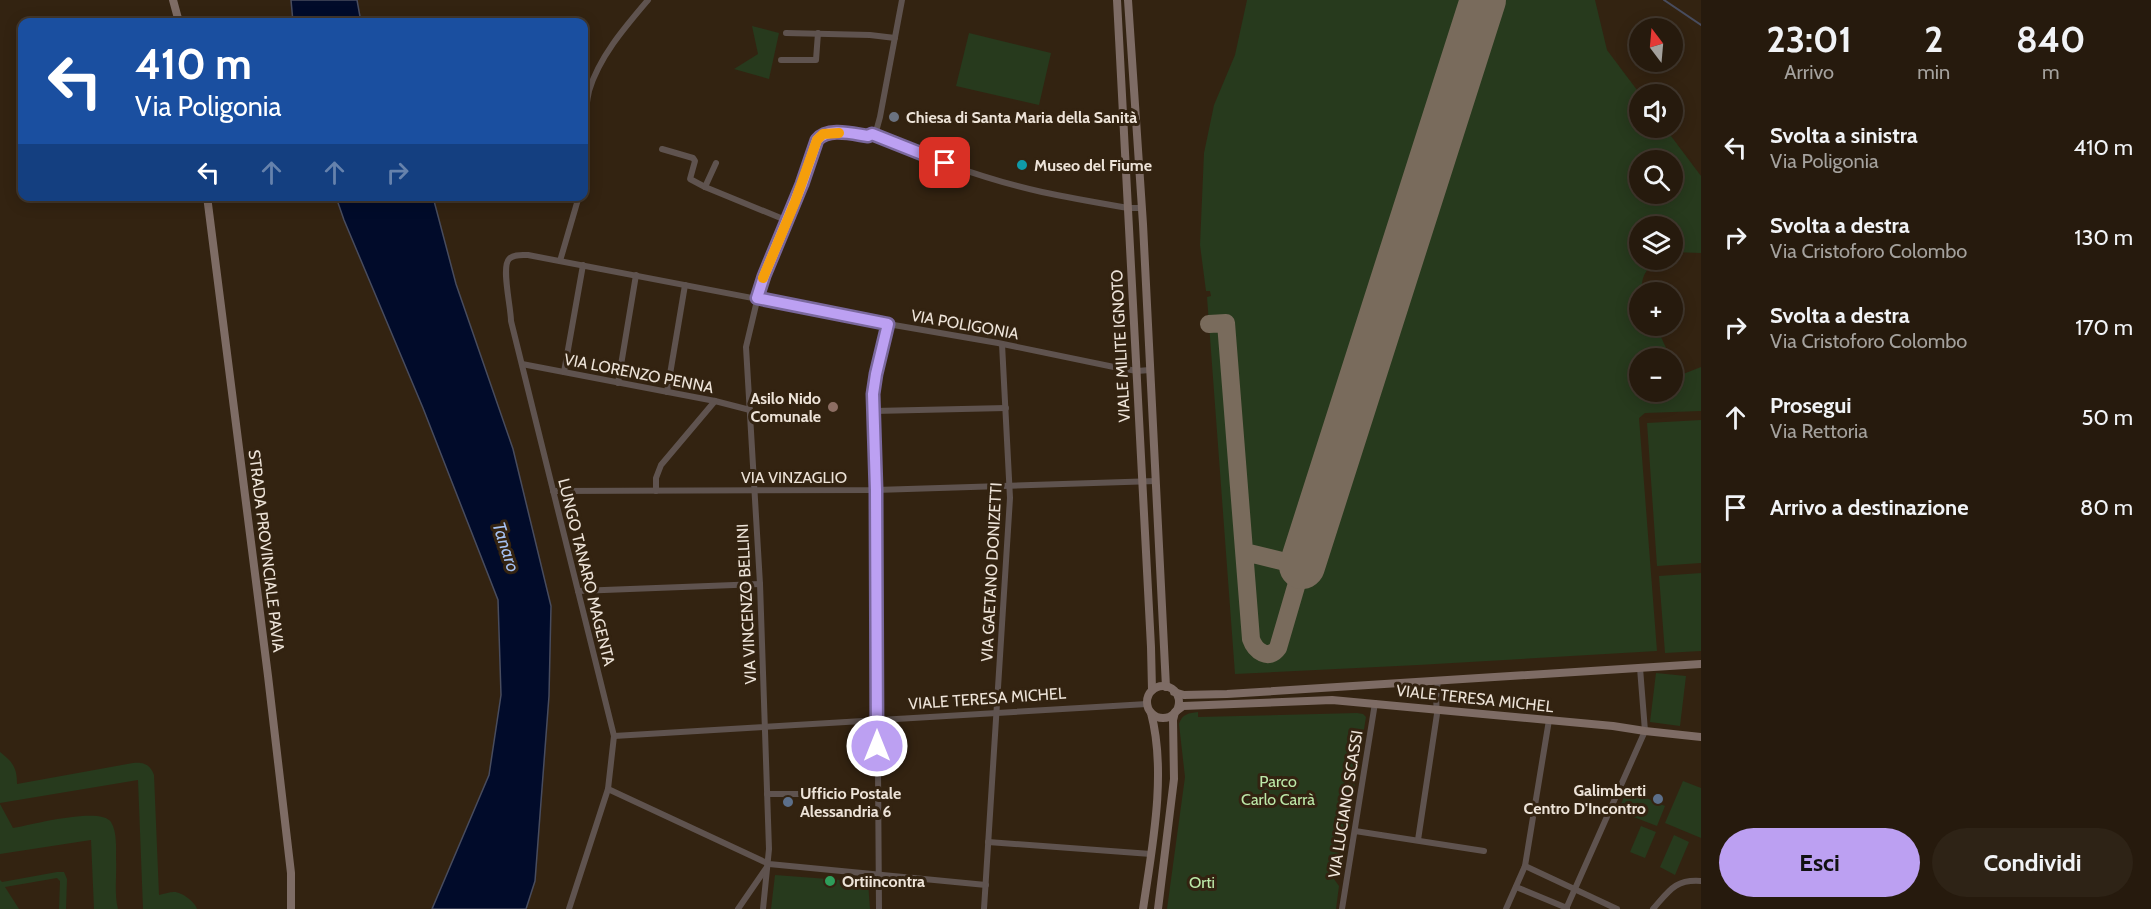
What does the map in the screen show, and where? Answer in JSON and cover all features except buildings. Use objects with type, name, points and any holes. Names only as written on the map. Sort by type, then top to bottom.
[{"type":"main road","points":[[173,0],[178,18]]},
{"type":"main road","name":"VIALE MILITE IGNOTO","points":[[1117,0],[1152,690]]},
{"type":"main road","name":"VIALE MILITE IGNOTO","points":[[1128,0],[1142,208],[1166,687]]},
{"type":"main road","name":"STRADA PROVINCIALE PAVIA","points":[[208,201],[268,676],[291,873],[291,909]]},
{"type":"main road","name":"VIALE TERESA MICHEL","points":[[1174,692],[1184,695],[1227,694],[1701,664]]},
{"type":"main road","points":[[1143,909],[1156,820],[1157,779],[1155,731],[1147,704],[1152,690],[1166,687],[1174,692],[1179,702],[1172,725],[1174,779],[1158,909]]},
{"type":"main road","name":"VIALE TERESA MICHEL","points":[[1175,712],[1188,706],[1332,700],[1613,726],[1701,737]]},
{"type":"main road","points":[[1151,713],[1162,718],[1169,717],[1175,712]]},
{"type":"street","points":[[588,102],[589,92],[601,63],[632,18],[648,0]]},
{"type":"street","points":[[902,0],[880,117],[877,128],[872,134],[924,156],[1006,183],[1128,208],[1142,208]]},
{"type":"street","points":[[786,33],[870,35],[895,38]]},
{"type":"street","points":[[781,60],[816,60],[818,33]]},
{"type":"street","name":"VIA VINCENZO BELLINI","points":[[763,909],[769,864],[760,584],[747,343],[764,276],[788,220],[817,140],[821,135],[828,133],[868,136],[872,134]]},
{"type":"street","points":[[662,149],[693,158],[695,161],[690,179],[788,220]]},
{"type":"street","points":[[705,187],[716,163]]},
{"type":"street","points":[[560,261],[578,201]]},
{"type":"street","name":"LUNGO TANARO MAGENTA","points":[[528,255],[517,255],[510,258],[506,264],[505,275],[511,304],[511,321],[614,736],[608,789],[570,909]]},
{"type":"street","name":"VIA POLIGONIA","points":[[528,255],[1137,371],[1150,370]]},
{"type":"street","points":[[564,372],[583,265]]},
{"type":"street","points":[[618,383],[636,276]]},
{"type":"street","points":[[667,392],[685,285]]},
{"type":"street","points":[[879,909],[874,411],[876,374],[888,324]]},
{"type":"street","name":"VIA GAETANO DONIZETTI","points":[[984,909],[1010,486],[1002,344]]},
{"type":"street","name":"VIA LORENZO PENNA","points":[[522,364],[715,401],[750,410]]},
{"type":"street","points":[[656,491],[656,478],[662,465],[715,401]]},
{"type":"street","points":[[874,411],[1006,408]]},
{"type":"street","name":"VIA VINZAGLIO","points":[[553,491],[876,490],[1156,481]]},
{"type":"street","points":[[578,591],[760,584]]},
{"type":"street","points":[[1516,887],[1566,909],[1645,731],[1640,668]]},
{"type":"street","points":[[1418,840],[1437,709],[1438,680]]},
{"type":"street","name":"VIA LUCIANO SCASSI","points":[[1342,909],[1376,703]]},
{"type":"street","name":"VIALE TERESA MICHEL","points":[[614,736],[1147,704]]},
{"type":"street","points":[[1506,909],[1525,866],[1549,720]]},
{"type":"street","points":[[608,789],[769,864],[986,885]]},
{"type":"street","points":[[767,794],[878,794]]},
{"type":"street","points":[[1354,831],[1484,851]]},
{"type":"street","points":[[988,842],[1151,854]]},
{"type":"street","points":[[738,909],[769,864]]},
{"type":"street","points":[[1525,866],[1617,909]]},
{"type":"street","points":[[1653,909],[1674,886],[1687,880],[1701,881]]},
{"type":"green space","points":[[1247,0],[1595,0],[1607,50],[1632,84],[1629,84],[1629,138],[1672,138],[1682,150],[1629,150],[1629,204],[1683,204],[1683,152],[1701,176],[1701,253],[1683,252],[1683,216],[1629,216],[1629,270],[1647,270],[1642,282],[1629,282],[1629,336],[1661,336],[1666,348],[1629,348],[1629,402],[1683,402],[1683,374],[1701,367],[1701,411],[1645,413],[1639,418],[1657,651],[1235,674],[1207,297],[1211,296],[1210,291],[1206,291],[1200,245],[1204,153],[1214,105],[1235,55]]},
{"type":"green space","points":[[752,26],[779,33],[769,79],[734,69],[758,54]]},
{"type":"green space","points":[[969,33],[1051,53],[1039,105],[956,86]]},
{"type":"green space","points":[[1701,420],[1701,563],[1657,566],[1647,423]]},
{"type":"green space","points":[[1701,573],[1701,651],[1665,653],[1659,576]]},
{"type":"green space","points":[[1656,673],[1686,676],[1680,726],[1650,722]]},
{"type":"green space","name":"Parco Carlo Carrà","points":[[1198,712],[1198,717],[1357,713],[1366,717],[1340,876],[1331,875],[1339,886],[1336,909],[1167,909],[1185,777],[1179,724],[1184,716]]},
{"type":"green space","points":[[0,752],[13,766],[17,784],[133,763],[143,763],[148,766],[154,775],[159,895],[177,892],[191,901],[197,909],[143,909],[138,780],[0,803]]},
{"type":"green space","points":[[1683,781],[1701,788],[1701,838],[1665,823]]},
{"type":"green space","points":[[1627,790],[1665,806],[1657,826],[1618,811]]},
{"type":"green space","points":[[0,804],[13,828],[80,816],[105,818],[111,822],[116,840],[118,909],[94,909],[91,840],[0,854]]},
{"type":"green space","points":[[1641,826],[1656,832],[1645,858],[1630,852]]},
{"type":"green space","points":[[1674,835],[1689,842],[1675,875],[1660,867]]},
{"type":"green space","points":[[64,872],[67,879],[66,909],[59,909],[60,881],[57,878],[5,887],[19,909],[0,909],[0,880],[2,882]]},
{"type":"green space","points":[[775,875],[868,882],[870,909],[771,909]]},
{"type":"water","points":[[291,0],[357,0],[360,18],[293,18]]},
{"type":"water","name":"Tanaro","points":[[337,201],[434,201],[456,284],[513,449],[551,606],[549,696],[535,881],[526,909],[432,909],[489,775],[501,695],[498,600],[423,408]]},
{"type":"waterway","points":[[1664,0],[1701,25]]},
{"type":"taxiway","points":[[1209,324],[1226,323],[1251,639],[1259,651],[1271,654],[1278,648],[1302,566],[1245,552]]},
{"type":"runway","points":[[1302,566],[1483,0]]},
{"type":"slow traffic","points":[[763,278],[795,202],[817,140],[823,134],[839,133]]},
{"type":"place","name":"Chiesa di Santa Maria della Sanità","points":[[894,117]]},
{"type":"place","name":"Museo del Fiume","points":[[1022,165]]},
{"type":"place","name":"Asilo Nido Comunale","points":[[833,407]]},
{"type":"place","name":"Galimberti Centro D'Incontro","points":[[1658,799]]},
{"type":"place","name":"Ufficio Postale Alessandria 6","points":[[788,802]]},
{"type":"place","name":"Ortiincontra","points":[[830,881]]},
{"type":"route","points":[[877,746],[876,490],[873,394],[888,324],[757,298],[817,140],[821,135],[837,133],[868,136],[872,134],[945,163]]},
{"type":"park label","name":"Orti","points":[[1202,882]]}]
